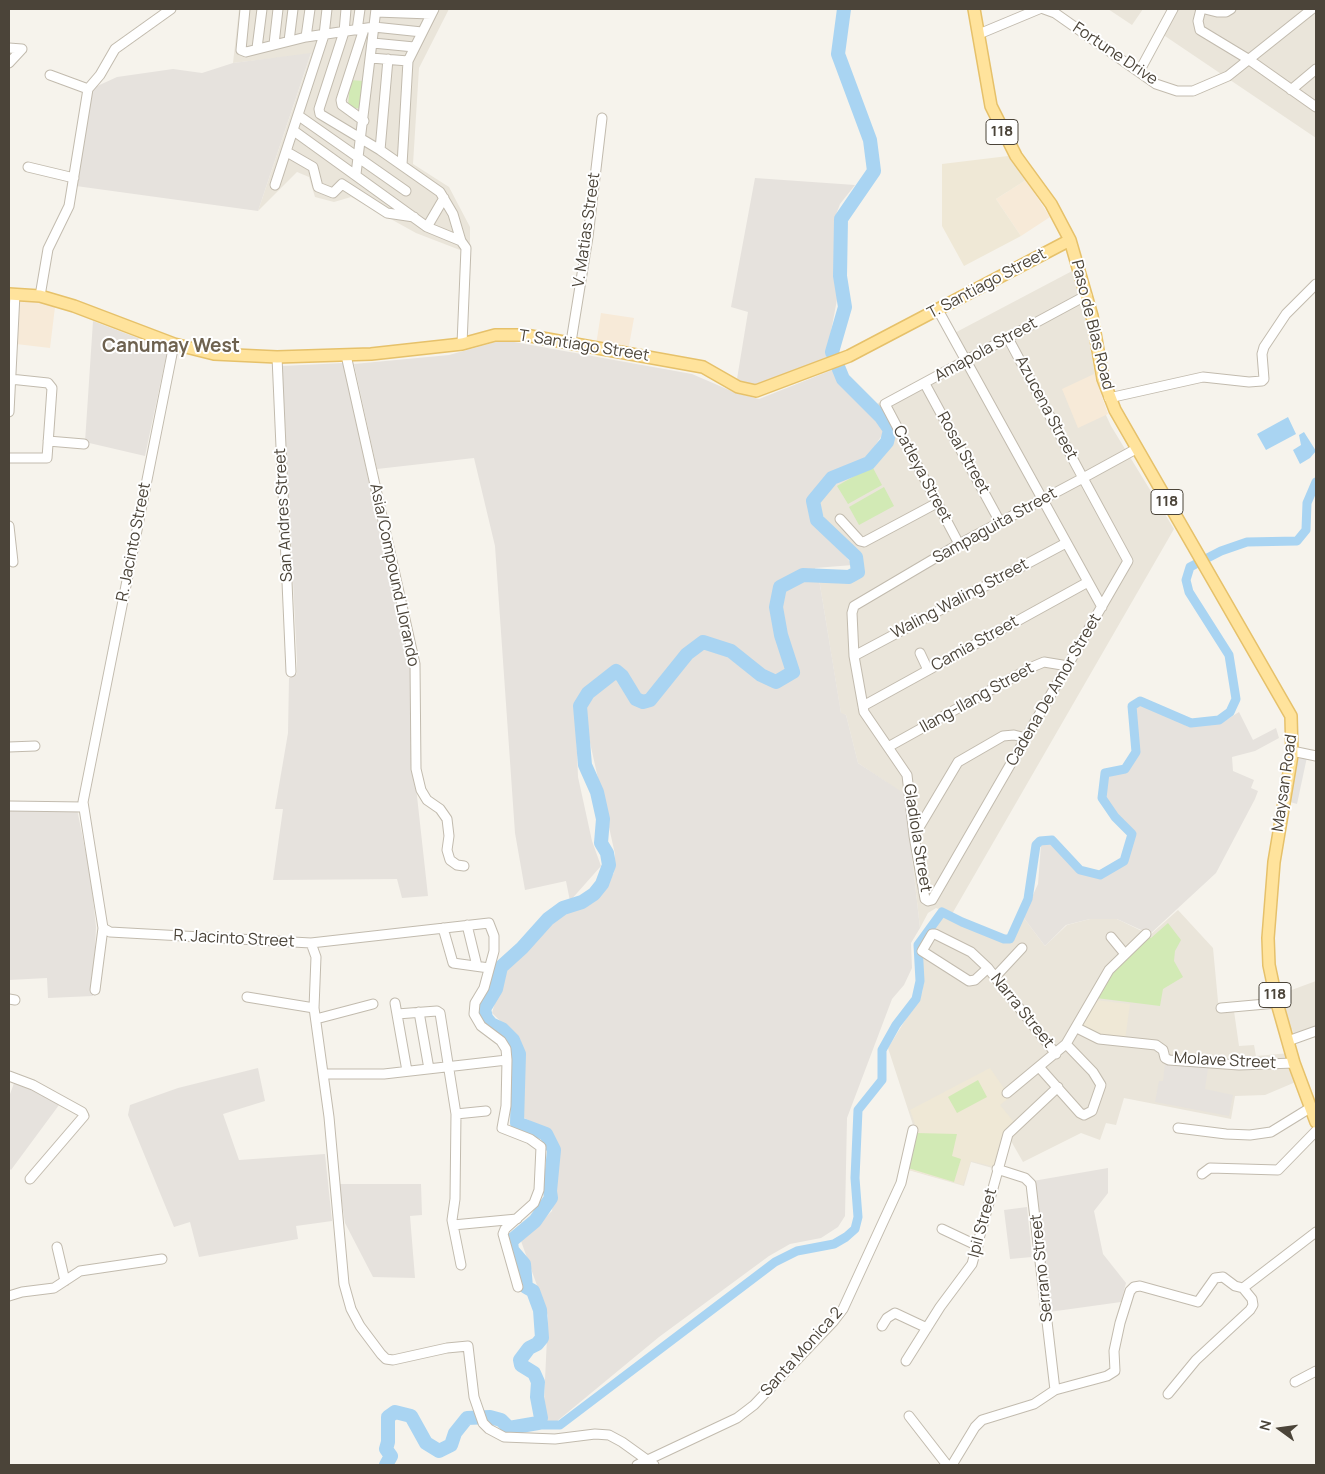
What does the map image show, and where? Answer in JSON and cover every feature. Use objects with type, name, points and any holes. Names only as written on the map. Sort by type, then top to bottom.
[{"type":"main road","name":"Paso de Blas Road","points":[[974,9],[990,106],[1016,156],[1051,204],[1070,240],[1087,295],[1103,379],[1109,398],[1136,449]]},
{"type":"main road","name":"T. Santiago Street","points":[[12,294],[40,296],[100,315],[174,344],[214,354],[277,358],[346,355],[462,344],[494,335],[514,335],[571,342],[704,366],[748,390],[764,389],[849,356],[1070,240]]},
{"type":"main road","name":"Maysan Road","points":[[1136,449],[1199,554],[1291,716],[1294,751],[1274,862],[1268,938],[1269,965],[1276,1003],[1294,1063],[1316,1122]]},
{"type":"street","points":[[40,296],[48,249],[69,206],[88,89],[100,75],[115,49],[171,9]]},
{"type":"street","points":[[246,9],[241,50],[246,52],[306,37],[374,28],[422,32]]},
{"type":"street","points":[[258,48],[262,9]]},
{"type":"street","points":[[274,44],[278,9]]},
{"type":"street","points":[[289,41],[293,9]]},
{"type":"street","points":[[306,37],[310,9]]},
{"type":"street","points":[[275,186],[324,35],[327,9]]},
{"type":"street","points":[[346,9],[344,32],[319,108],[320,114],[380,150],[440,192],[444,198],[453,214],[461,242],[466,248],[462,344]]},
{"type":"street","points":[[360,9],[360,30],[341,100],[342,105],[364,120]]},
{"type":"street","points":[[979,34],[1039,9]]},
{"type":"street","name":"Fortune Drive","points":[[1044,9],[1055,13],[1156,84],[1177,91],[1193,91],[1228,76],[1312,9]]},
{"type":"street","points":[[1140,72],[1173,9]]},
{"type":"street","points":[[1200,9],[1198,21],[1200,30],[1248,60],[1316,107]]},
{"type":"street","points":[[1205,9],[1226,12],[1231,9]]},
{"type":"street","points":[[356,174],[362,140],[376,10],[433,11],[408,61],[402,165]]},
{"type":"street","points":[[373,43],[414,47]]},
{"type":"street","points":[[9,48],[22,49],[9,63]]},
{"type":"street","points":[[371,58],[408,61]]},
{"type":"street","points":[[380,150],[388,59]]},
{"type":"street","points":[[1291,90],[1316,69]]},
{"type":"street","points":[[50,75],[88,89]]},
{"type":"street","points":[[299,116],[406,190]]},
{"type":"street","name":"V. Matias Street","points":[[571,342],[588,237],[602,118]]},
{"type":"street","points":[[294,132],[356,174],[427,227],[461,242]]},
{"type":"street","points":[[286,152],[313,167],[318,188],[333,193],[342,184],[387,212],[414,217]]},
{"type":"street","points":[[28,167],[74,178]]},
{"type":"street","points":[[427,227],[444,198]]},
{"type":"street","points":[[1109,398],[1203,376],[1249,382],[1262,381],[1264,379],[1262,361],[1264,346],[1286,314],[1316,284]]},
{"type":"street","points":[[9,412],[12,294]]},
{"type":"street","name":"Amapola Street","points":[[885,404],[1087,295]]},
{"type":"street","points":[[938,310],[1102,607]]},
{"type":"street","name":"Azucena Street","points":[[1008,338],[1083,478]]},
{"type":"street","name":"R. Jacinto Street","points":[[174,344],[83,807],[103,928],[110,932],[311,943],[316,957],[314,1008],[323,1074],[344,1284],[351,1309],[360,1326],[386,1359],[393,1360],[447,1348],[468,1346],[474,1397],[483,1423],[488,1429],[504,1437],[555,1439],[595,1434],[609,1436],[622,1442],[651,1463]]},
{"type":"street","name":"Asia/Compound Llorando","points":[[346,355],[415,664],[416,769],[421,790],[427,800],[440,809],[448,819],[449,836],[447,850],[450,860],[457,865],[464,866]]},
{"type":"street","name":"San Andres Street","points":[[277,358],[291,672]]},
{"type":"street","points":[[9,458],[45,459],[47,457],[51,384],[10,379]]},
{"type":"street","name":"Rosal Street","points":[[925,384],[1000,522]]},
{"type":"street","name":"Catleya Street","points":[[885,404],[959,544]]},
{"type":"street","points":[[48,441],[84,444]]},
{"type":"street","name":"Sampaguita Street","points":[[854,606],[959,544],[1136,449]]},
{"type":"street","name":"Cadena De Amor Street","points":[[932,900],[1128,561],[1083,478]]},
{"type":"street","points":[[840,519],[860,542],[864,542],[937,503]]},
{"type":"street","points":[[9,526],[13,562]]},
{"type":"street","name":"Waling Waling Street","points":[[854,656],[1066,543]]},
{"type":"street","name":"Camia Street","points":[[863,706],[1088,582]]},
{"type":"street","name":"Gladiola Street","points":[[854,606],[852,613],[854,656],[863,706],[866,716],[907,774],[914,836],[925,899],[932,900]]},
{"type":"street","points":[[920,653],[928,670]]},
{"type":"street","name":"Ilang-Ilang Street","points":[[888,747],[1032,667],[1044,662],[1068,666]]},
{"type":"street","points":[[914,836],[958,762],[1003,736],[1014,735],[1026,738]]},
{"type":"street","points":[[9,748],[35,746]]},
{"type":"street","points":[[1294,751],[1316,756]]},
{"type":"street","points":[[9,806],[83,807]]},
{"type":"street","points":[[311,943],[489,923],[495,944],[493,958],[484,988],[475,1003],[474,1014],[481,1026],[501,1041],[506,1049],[507,1091],[502,1128],[530,1139],[542,1147],[537,1196],[534,1202],[518,1219],[505,1229],[503,1234],[518,1287]]},
{"type":"street","points":[[467,925],[477,966]]},
{"type":"street","points":[[95,990],[103,928]]},
{"type":"street","points":[[443,928],[453,963],[489,968]]},
{"type":"street","name":"Narra Street","points":[[988,968],[975,980],[969,982],[922,951],[932,934],[935,934],[971,952],[988,968],[1056,1054]]},
{"type":"street","points":[[1007,1093],[1066,1044],[1109,970],[1146,934]]},
{"type":"street","points":[[1111,937],[1125,954]]},
{"type":"street","points":[[995,977],[1022,948]]},
{"type":"street","points":[[247,997],[314,1008]]},
{"type":"street","points":[[394,1003],[407,1071]]},
{"type":"street","points":[[1221,1008],[1276,1003]]},
{"type":"street","points":[[316,1019],[373,1004]]},
{"type":"street","points":[[418,1012],[429,1068]]},
{"type":"street","points":[[396,1014],[440,1013],[456,1114],[453,1225],[461,1265]]},
{"type":"street","name":"Molave Street","points":[[1077,1028],[1099,1039],[1156,1045],[1163,1050],[1165,1058],[1169,1060],[1239,1065],[1294,1063]]},
{"type":"street","points":[[1288,1042],[1316,1030]]},
{"type":"street","points":[[1039,1067],[1080,1113],[1084,1115],[1092,1111],[1101,1085],[1092,1072],[1066,1044]]},
{"type":"street","points":[[323,1074],[407,1071],[506,1060]]},
{"type":"street","points":[[9,1076],[33,1085],[82,1112],[84,1116],[30,1179]]},
{"type":"street","name":"Ipil Street","points":[[906,1361],[940,1307],[968,1272],[978,1246],[997,1169],[1008,1134],[1058,1087]]},
{"type":"street","points":[[1178,1128],[1226,1134],[1250,1135],[1271,1132],[1310,1108]]},
{"type":"street","points":[[456,1114],[486,1111]]},
{"type":"street","name":"Santa Monica 2","points":[[637,1465],[651,1463],[675,1446],[737,1418],[761,1398],[833,1322],[843,1309],[901,1183],[913,1130]]},
{"type":"street","points":[[1202,1174],[1210,1168],[1278,1170],[1316,1131]]},
{"type":"street","name":"Serrano Street","points":[[997,1169],[1025,1178],[1031,1184],[1055,1390]]},
{"type":"street","points":[[453,1225],[518,1219]]},
{"type":"street","points":[[942,1228],[978,1246]]},
{"type":"street","points":[[1243,1288],[1316,1232]]},
{"type":"street","points":[[57,1247],[65,1281]]},
{"type":"street","points":[[9,1296],[22,1292],[54,1288],[80,1271],[162,1259]]},
{"type":"street","points":[[952,1465],[979,1422],[1034,1404],[1055,1390],[1107,1376],[1115,1371],[1114,1351],[1120,1323],[1130,1291],[1134,1287],[1140,1286],[1195,1302],[1200,1300],[1216,1278],[1223,1278],[1235,1286],[1243,1288],[1252,1299],[1253,1305],[1250,1310],[1196,1360],[1168,1394]]},
{"type":"street","points":[[882,1326],[887,1318],[895,1313],[926,1328]]},
{"type":"street","points":[[1295,1382],[1316,1371]]},
{"type":"street","points":[[909,1416],[947,1465]]},
{"type":"shaded area","points":[[239,9],[449,9],[419,68],[413,164],[449,187],[470,227],[470,245],[460,250],[416,233],[351,197],[334,202],[315,197],[309,177],[297,172],[258,211],[311,54],[233,63]]},
{"type":"shaded area","points":[[1108,9],[1143,9],[1132,25]]},
{"type":"shaded area","points":[[1176,9],[1316,9],[1316,138],[1162,34]]},
{"type":"shaded area","points":[[311,53],[258,211],[76,186],[93,88],[117,77],[173,69],[202,73],[233,63]]},
{"type":"shaded area","points":[[1008,156],[1026,180],[996,199],[1021,236],[964,266],[942,226],[942,164]]},
{"type":"shaded area","points":[[755,178],[855,185],[840,204],[834,220],[836,272],[839,289],[826,358],[757,386],[746,386],[737,379],[748,312],[731,307]]},
{"type":"shaded area","points":[[1026,180],[1050,217],[1021,236],[996,199]]},
{"type":"shaded area","points":[[1074,270],[1083,304],[1099,400],[1111,426],[1174,529],[952,914],[936,908],[928,913],[920,928],[905,795],[858,763],[846,715],[841,714],[819,579],[847,581],[860,578],[859,553],[826,524],[819,503],[832,484],[867,468],[883,453],[895,434],[883,410],[875,405],[959,358],[947,337]]},
{"type":"shaded area","points":[[19,301],[42,302],[55,307],[50,348],[16,344]]},
{"type":"shaded area","points":[[601,313],[634,318],[628,351],[596,345]]},
{"type":"shaded area","points":[[93,321],[164,348],[167,352],[145,456],[85,442]]},
{"type":"shaded area","points":[[503,340],[692,374],[736,393],[759,399],[832,370],[886,429],[865,461],[832,476],[810,499],[814,522],[853,565],[815,568],[819,579],[841,713],[846,715],[858,763],[905,794],[920,928],[911,943],[912,968],[904,985],[892,999],[847,1118],[845,1216],[838,1227],[821,1238],[790,1244],[769,1256],[659,1337],[556,1422],[543,1423],[548,1316],[521,1241],[552,1211],[557,1157],[554,1135],[523,1117],[521,1041],[492,1013],[505,968],[536,940],[548,921],[568,910],[592,901],[614,873],[615,854],[582,707],[575,704],[578,777],[592,841],[601,866],[570,901],[566,881],[525,890],[515,833],[495,546],[474,458],[377,469],[354,364],[449,355]]},
{"type":"shaded area","points":[[344,363],[385,559],[410,665],[415,778],[428,896],[402,898],[397,879],[273,880],[283,809],[275,809],[288,733],[289,678],[297,674],[282,366]]},
{"type":"shaded area","points":[[1094,374],[1108,414],[1078,428],[1062,389]]},
{"type":"shaded area","points":[[1140,703],[1189,727],[1223,722],[1239,712],[1253,740],[1276,728],[1279,738],[1255,751],[1232,757],[1233,771],[1254,780],[1251,788],[1258,791],[1255,799],[1216,873],[1150,934],[1117,919],[1090,919],[1066,925],[1045,946],[1023,917],[1038,884],[1041,845],[1051,842],[1079,872],[1100,877],[1126,861],[1134,834],[1117,816],[1104,797],[1107,775],[1127,770],[1137,752],[1133,707]]},
{"type":"shaded area","points":[[1298,755],[1307,757],[1297,804],[1290,802]]},
{"type":"shaded area","points":[[9,808],[77,809],[91,879],[96,927],[93,996],[48,998],[47,978],[9,980]]},
{"type":"shaded area","points":[[1178,910],[1213,948],[1219,1012],[1234,1011],[1239,1046],[1254,1045],[1256,1056],[1290,1053],[1298,1081],[1265,1095],[1235,1096],[1231,1119],[1124,1098],[1116,1125],[1106,1123],[1100,1140],[1081,1133],[1023,1162],[1011,1141],[1005,1140],[996,1169],[971,1162],[964,1186],[905,1169],[914,1128],[888,1048],[922,993],[924,980],[919,945],[942,913],[1007,942],[1017,932],[1023,917],[1045,946],[1067,925],[1090,919],[1117,919],[1150,935]]},
{"type":"shaded area","points":[[1316,981],[1316,1027],[1294,1036],[1292,1029],[1289,1030],[1278,995]]},
{"type":"shaded area","points":[[1095,1000],[1130,1004],[1125,1040],[1099,1037],[1079,1027]]},
{"type":"shaded area","points":[[1165,1063],[1208,1068],[1205,1089],[1233,1095],[1229,1116],[1155,1102],[1159,1081],[1163,1081]]},
{"type":"shaded area","points":[[258,1068],[265,1101],[223,1114],[239,1160],[325,1154],[332,1221],[296,1226],[298,1239],[199,1257],[190,1222],[174,1227],[128,1115],[130,1105],[178,1088]]},
{"type":"shaded area","points":[[990,1068],[1010,1097],[1000,1105],[1014,1122],[1005,1130],[995,1167],[971,1161],[963,1185],[906,1169],[916,1127],[910,1110]]},
{"type":"shaded area","points":[[14,1083],[29,1088],[59,1105],[11,1170],[9,1168],[9,1097]]},
{"type":"shaded area","points":[[1108,1168],[1108,1193],[1094,1211],[1103,1254],[1126,1283],[1121,1302],[1049,1312],[1033,1181]]},
{"type":"shaded area","points":[[339,1184],[421,1184],[422,1215],[410,1216],[415,1278],[373,1277],[345,1223]]},
{"type":"shaded area","points":[[1027,1207],[1032,1257],[1010,1259],[1004,1210]]},
{"type":"green space","points":[[350,80],[364,81],[362,109],[348,107]]},
{"type":"green space","points":[[872,466],[882,485],[848,504],[837,486]]},
{"type":"green space","points":[[884,487],[894,506],[859,525],[849,507]]},
{"type":"green space","points":[[1168,923],[1181,940],[1175,951],[1174,961],[1183,977],[1163,989],[1160,1006],[1096,998],[1110,971],[1146,936],[1151,938]]},
{"type":"green space","points":[[978,1080],[987,1097],[957,1113],[948,1097]]},
{"type":"green space","points":[[916,1133],[957,1134],[952,1156],[961,1159],[954,1182],[908,1168]]},
{"type":"water","points":[[1288,417],[1296,434],[1266,450],[1257,434]]},
{"type":"water","points":[[1304,432],[1316,451],[1310,458],[1300,464],[1293,450],[1301,445],[1299,435]]},
{"type":"waterway","points":[[386,1465],[391,1456],[386,1449],[388,1442],[388,1417],[395,1412],[411,1416],[426,1443],[439,1451],[451,1445],[455,1433],[467,1418],[490,1417],[501,1420],[509,1428],[538,1423],[541,1418],[537,1397],[538,1382],[534,1373],[521,1365],[520,1360],[529,1348],[537,1344],[542,1338],[540,1310],[533,1291],[526,1287],[524,1264],[512,1250],[511,1241],[535,1221],[551,1198],[554,1150],[546,1134],[517,1123],[519,1054],[513,1040],[502,1029],[491,1024],[486,1018],[484,1009],[496,989],[501,967],[522,948],[548,919],[563,908],[582,902],[594,894],[602,884],[609,865],[607,853],[601,843],[603,819],[597,792],[585,765],[580,706],[588,693],[616,671],[622,676],[636,699],[643,702],[650,700],[687,654],[703,642],[731,651],[761,675],[776,682],[793,672],[781,635],[776,607],[780,587],[803,575],[849,577],[858,572],[856,557],[817,520],[813,501],[832,478],[869,463],[887,442],[890,430],[881,417],[843,379],[832,352],[845,307],[840,276],[841,219],[874,171],[870,140],[838,54],[844,9]]},
{"type":"waterway","points":[[530,1425],[560,1425],[775,1262],[797,1251],[834,1244],[855,1229],[858,1217],[855,1178],[858,1110],[882,1080],[882,1050],[896,1025],[916,999],[920,981],[918,945],[942,912],[1004,939],[1010,939],[1028,899],[1036,845],[1040,841],[1052,840],[1080,870],[1100,875],[1124,861],[1132,834],[1115,817],[1102,798],[1105,773],[1125,769],[1136,752],[1132,706],[1140,701],[1191,723],[1219,720],[1230,712],[1236,699],[1229,655],[1189,592],[1186,580],[1190,567],[1221,551],[1247,542],[1297,541],[1306,530],[1307,503],[1316,482]]},
{"type":"district","name":"Canumay West","points":[[171,347]]}]
